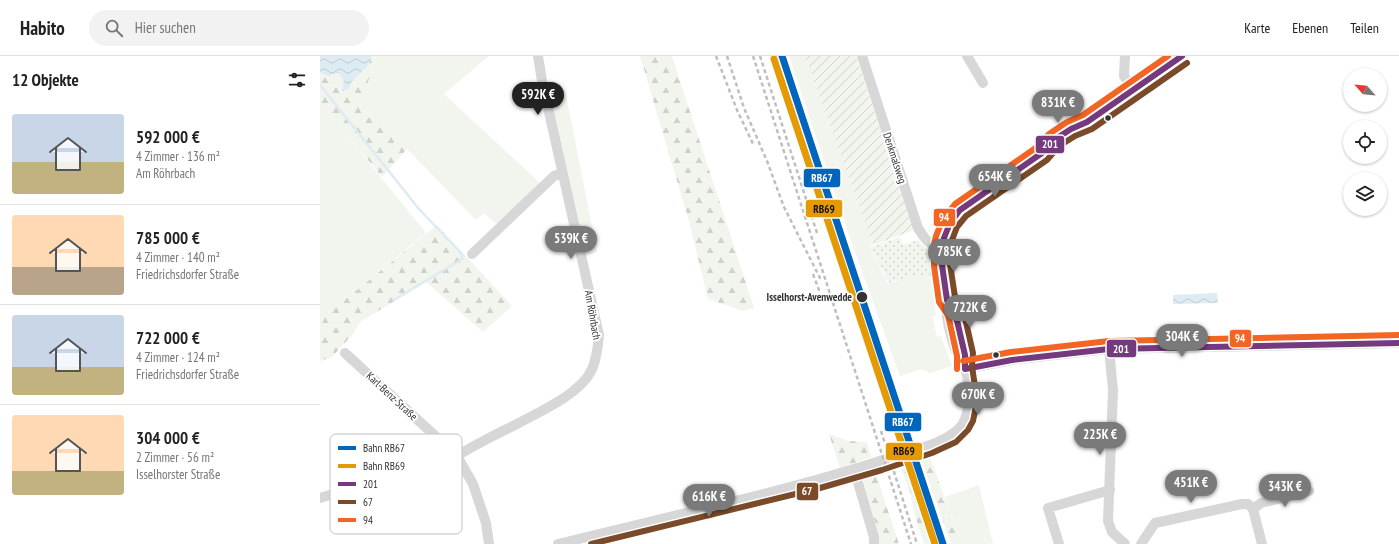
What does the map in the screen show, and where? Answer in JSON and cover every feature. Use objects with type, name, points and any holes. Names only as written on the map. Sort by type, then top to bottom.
[{"type":"street","name":"Am Röhrbach","points":[[462,453],[474,445],[561,401],[581,385],[591,372],[598,346],[599,335],[542,82],[538,56]]},
{"type":"street","name":"Denkmalsweg","points":[[862,56],[918,228],[926,241],[942,247]]},
{"type":"street","points":[[967,56],[983,83]]},
{"type":"street","points":[[1125,56],[1124,76],[1133,90]]},
{"type":"street","points":[[558,544],[818,480],[854,470],[929,445],[951,436],[962,425],[968,410],[969,401],[964,368],[953,344],[947,315],[948,300],[942,265],[942,247],[950,223],[960,210],[1045,151],[1054,140],[1067,131],[1087,122],[1182,56]]},
{"type":"street","points":[[472,254],[554,176],[562,173]]},
{"type":"street","points":[[964,368],[1012,360],[1109,349],[1399,343]]},
{"type":"street","points":[[1109,349],[1113,390],[1110,490],[1108,509],[1109,526],[1112,532],[1123,543]]},
{"type":"street","name":"Karl-Benz-Straße","points":[[345,353],[433,434]]},
{"type":"street","name":"Karl-Benz-Straße","points":[[462,465],[473,484],[486,523],[489,544]]},
{"type":"street","points":[[854,470],[874,537],[874,544]]},
{"type":"street","points":[[1059,544],[1048,508],[1110,490]]},
{"type":"street","points":[[1253,509],[1261,502],[1310,491]]},
{"type":"street","name":"Am Röhrbach","points":[[320,498],[330,495]]},
{"type":"street","points":[[1141,544],[1156,523],[1242,504],[1248,504],[1253,509],[1262,544]]},
{"type":"green space","points":[[320,56],[375,56],[361,109],[407,149],[382,177],[320,102]]},
{"type":"green space","points":[[375,56],[489,56],[444,94],[540,183],[496,224],[484,213],[476,220],[407,149],[361,109]]},
{"type":"green space","points":[[640,56],[672,56],[754,308],[743,311],[708,299],[689,221]]},
{"type":"green space","points":[[789,56],[805,56],[874,245],[870,246],[888,284],[919,274],[933,280],[936,316],[932,316],[937,337],[941,336],[952,366],[930,373],[921,369],[900,376],[850,238]]},
{"type":"green space","points":[[805,56],[856,56],[914,230],[874,245]]},
{"type":"green space","points":[[565,90],[597,252],[585,256],[549,91]]},
{"type":"green space","points":[[320,102],[426,233],[326,315],[320,328]]},
{"type":"green space","points":[[437,225],[512,306],[483,332],[426,282],[360,322],[353,334],[332,357],[320,361],[320,328],[326,315]]},
{"type":"green space","points":[[900,237],[903,245],[918,240],[932,253],[933,279],[919,274],[889,283],[871,247]]},
{"type":"green space","points":[[829,434],[849,441],[867,442],[871,457],[840,468]]},
{"type":"green space","points":[[929,454],[961,544],[951,544],[920,456]]},
{"type":"green space","points":[[905,461],[933,544],[924,544],[915,516],[910,492],[899,463]]},
{"type":"green space","points":[[875,471],[899,544],[879,544],[879,536],[863,479],[865,474]]},
{"type":"green space","points":[[979,485],[993,544],[961,544],[945,497]]},
{"type":"water","points":[[320,56],[371,56],[371,60],[352,81],[349,89],[342,91],[344,81],[338,72],[328,76],[320,72]]},
{"type":"water","points":[[1217,293],[1218,303],[1173,304],[1173,295]]},
{"type":"waterway","points":[[320,85],[419,209],[462,254],[462,259],[394,300]]},
{"type":"railway","points":[[716,56],[737,110],[754,146]]},
{"type":"railway","points":[[727,56],[744,108],[767,161],[784,207],[821,280]]},
{"type":"railway","points":[[753,56],[911,544]]},
{"type":"railway","points":[[760,56],[817,233]]},
{"type":"railway","points":[[813,274],[823,301]]},
{"type":"railway","points":[[881,431],[917,544]]},
{"type":"rail line","name":"RB67","points":[[782,56],[943,544]]},
{"type":"rail line","name":"RB69","points":[[774,59],[935,544]]},
{"type":"transit line","name":"94","points":[[957,369],[957,356],[948,315],[939,302],[934,266],[934,245],[943,219],[955,204],[1037,147],[1049,134],[1067,122],[1083,115],[1168,56]]},
{"type":"transit line","name":"201","points":[[965,369],[965,355],[955,312],[947,300],[942,265],[942,247],[950,223],[960,210],[1042,153],[1054,140],[1071,129],[1087,122],[1182,56]]},
{"type":"transit line","name":"67","points":[[591,544],[820,488],[882,470],[932,453],[956,442],[968,430],[973,421],[977,401],[972,366],[973,353],[963,309],[955,297],[950,264],[950,248],[957,227],[966,216],[1047,160],[1059,146],[1075,136],[1092,129],[1187,63]]},
{"type":"transit line","name":"94","points":[[963,361],[1011,352],[1109,341],[1399,335]]},
{"type":"transit line","name":"201","points":[[965,369],[1012,360],[1109,349],[1399,343]]},
{"type":"place","name":"Isselhorst-Avenwedde","points":[[862,297]]}]
